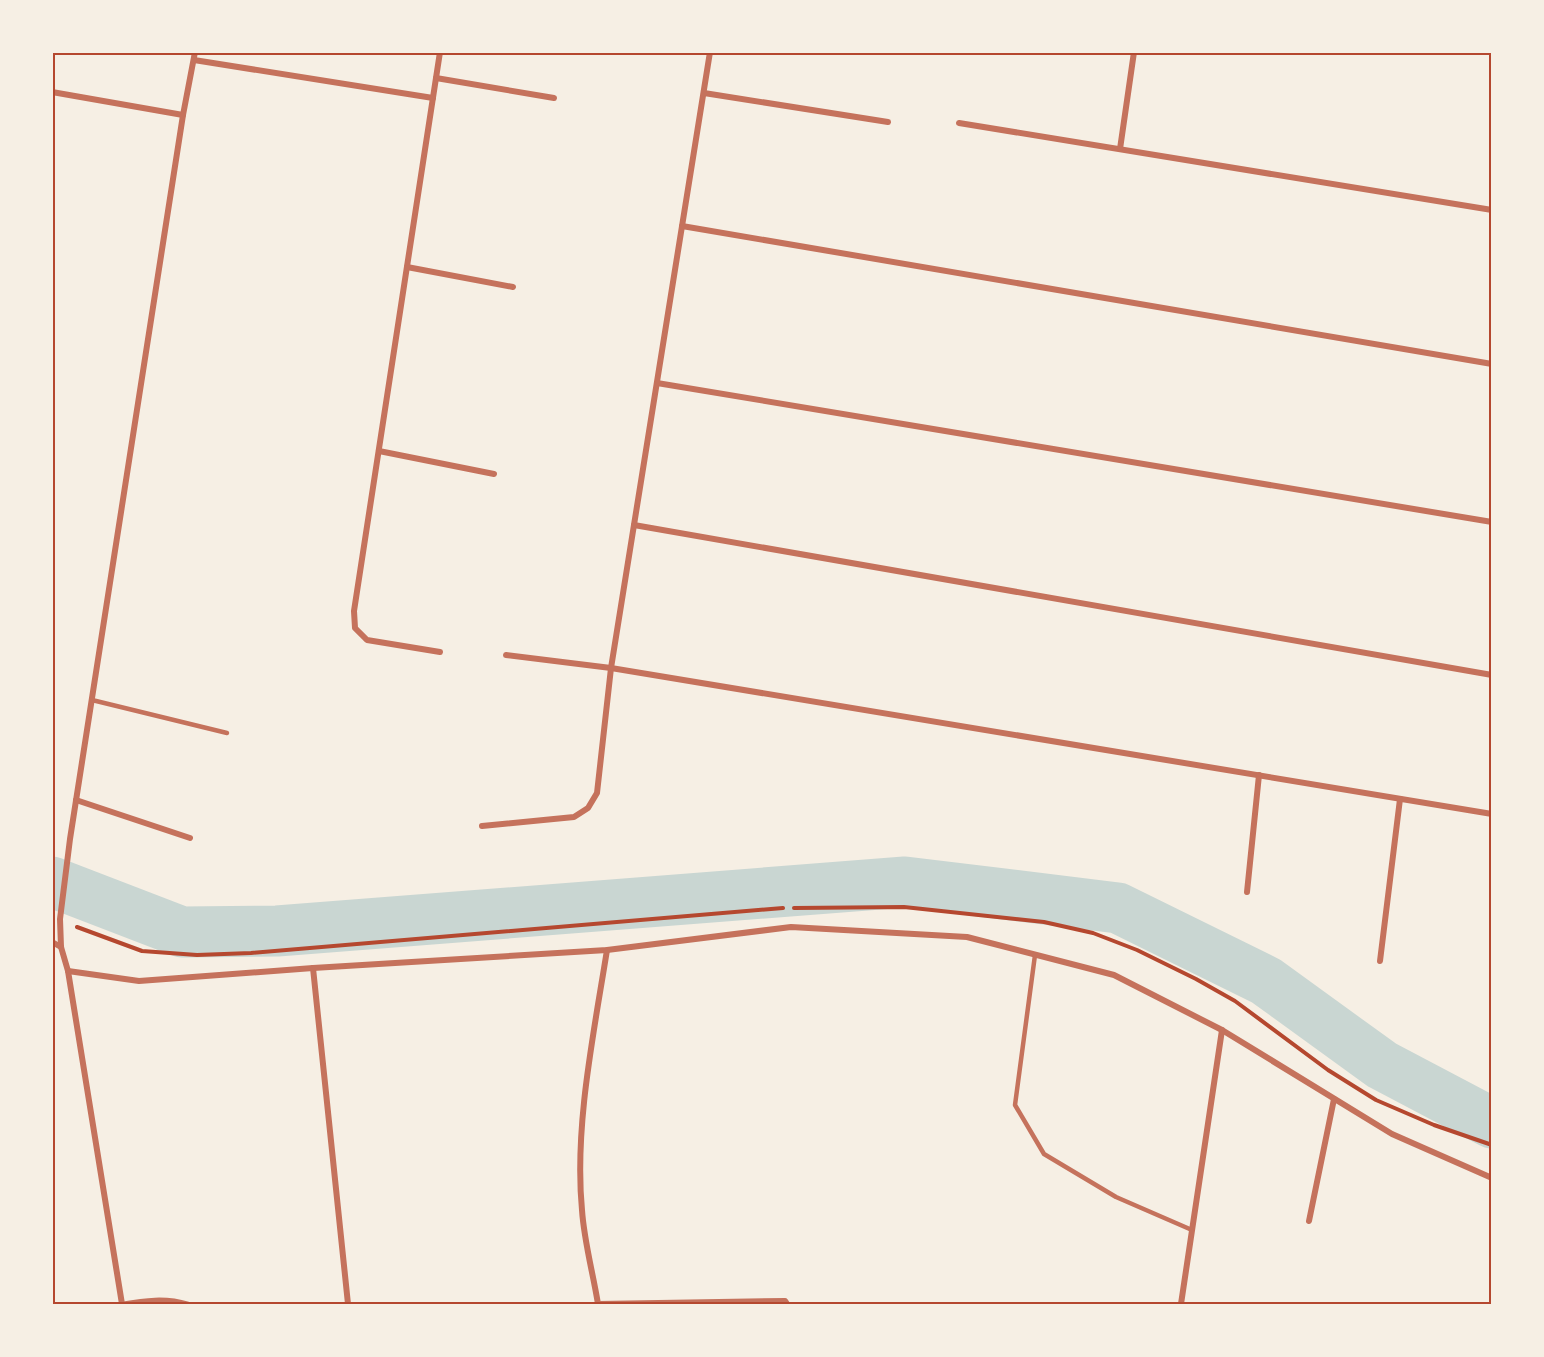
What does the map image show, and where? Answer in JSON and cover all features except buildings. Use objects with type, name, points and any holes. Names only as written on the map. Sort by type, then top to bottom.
[{"type":"street","points":[[440,52],[354,611],[355,628],[367,639],[440,652]]},
{"type":"street","points":[[482,826],[574,817],[588,808],[597,793],[611,668],[710,52]]},
{"type":"street","points":[[1120,149],[1134,52]]},
{"type":"street","points":[[122,1304],[68,971],[61,947],[60,919],[76,800],[194,56],[433,98]]},
{"type":"street","points":[[436,78],[554,98]]},
{"type":"street","points":[[52,92],[183,115]]},
{"type":"street","points":[[704,93],[888,122]]},
{"type":"street","points":[[960,123],[1491,210]]},
{"type":"street","points":[[682,225],[1491,364]]},
{"type":"street","points":[[407,267],[513,287]]},
{"type":"street","points":[[657,383],[1491,522]]},
{"type":"street","points":[[379,451],[495,474]]},
{"type":"street","points":[[634,525],[1491,675]]},
{"type":"street","points":[[506,655],[611,668],[1491,814]]},
{"type":"street","points":[[1247,892],[1259,776]]},
{"type":"street","points":[[1380,961],[1400,799]]},
{"type":"street","points":[[76,800],[190,838]]},
{"type":"street","points":[[68,971],[139,981],[608,950],[791,927],[967,937],[1114,975],[1222,1030],[1392,1134],[1491,1178]]},
{"type":"street","points":[[52,942],[61,947]]},
{"type":"street","points":[[608,950],[590,1059],[581,1147],[582,1210],[598,1304],[785,1301],[787,1305]]},
{"type":"street","points":[[313,968],[348,1305]]},
{"type":"street","points":[[1181,1305],[1222,1030]]},
{"type":"street","points":[[1309,1221],[1334,1099]]},
{"type":"lane","points":[[92,700],[227,733]]},
{"type":"lane","points":[[1035,955],[1015,1106],[1044,1154],[1116,1197],[1192,1230]]},
{"type":"lane","points":[[122,1304],[150,1299],[178,1301],[188,1305]]},
{"type":"path","points":[[60,919],[91,934],[142,951],[197,955],[251,953],[748,910],[822,906],[904,907],[1044,922],[1093,933],[1137,950],[1196,979],[1235,1001],[1328,1070],[1376,1100],[1434,1125],[1491,1145]]},
{"type":"waterway","points":[[52,882],[182,932],[277,931],[905,882],[1118,908],[1266,981],[1382,1065],[1492,1123]]}]
